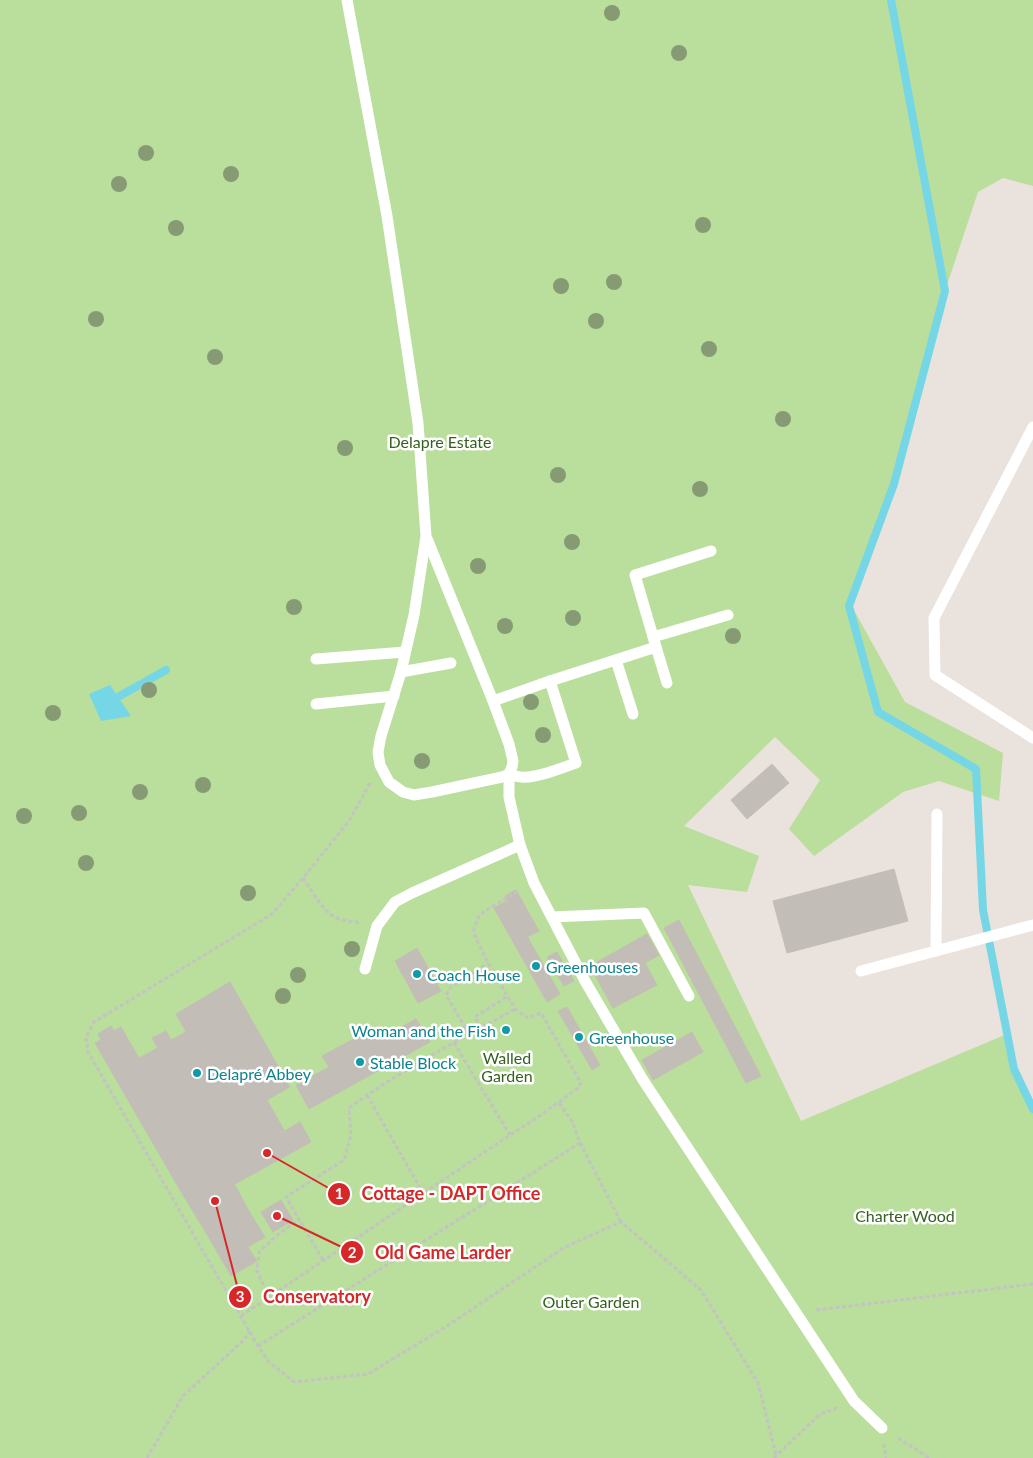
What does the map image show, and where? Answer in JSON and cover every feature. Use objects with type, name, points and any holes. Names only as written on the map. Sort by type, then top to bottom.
[{"type":"lane","points":[[347,0],[387,216],[418,423],[426,536],[414,615],[406,652],[378,752],[380,765],[389,782],[402,792],[414,794],[432,792],[509,774],[521,777],[548,772],[576,763],[550,681]]},
{"type":"lane","points":[[1033,427],[934,618],[935,675],[1033,738]]},
{"type":"lane","points":[[426,536],[494,702],[509,744],[513,761],[509,774],[509,797],[520,845],[534,883],[585,981],[643,1080],[854,1401],[882,1428]]},
{"type":"lane","points":[[667,683],[634,575],[711,551]]},
{"type":"lane","points":[[494,702],[550,681],[616,660],[655,642],[728,615]]},
{"type":"lane","points":[[316,660],[406,652]]},
{"type":"lane","points":[[616,660],[633,714]]},
{"type":"lane","points":[[401,672],[451,663]]},
{"type":"lane","points":[[316,704],[394,696]]},
{"type":"lane","points":[[936,951],[937,814]]},
{"type":"lane","points":[[365,969],[377,926],[395,902],[520,845]]},
{"type":"lane","points":[[552,917],[644,913],[689,996]]},
{"type":"lane","points":[[861,971],[1033,925]]},
{"type":"path","points":[[380,765],[349,821],[272,914],[94,1022],[86,1037],[88,1052],[258,1346],[269,1362],[294,1382],[368,1374],[447,1326],[565,1247],[621,1222]]},
{"type":"path","points":[[303,878],[332,915],[347,921],[360,923],[366,928],[371,936],[372,944]]},
{"type":"path","points":[[241,1316],[578,1088],[581,1083],[541,1013],[528,1018],[515,1009],[488,963],[474,930],[479,916],[534,883]]},
{"type":"path","points":[[468,1034],[446,995],[451,986],[488,963]]},
{"type":"path","points":[[481,1028],[475,1017],[508,996]]},
{"type":"path","points":[[323,1260],[286,1197],[344,1160],[352,1134],[349,1108],[367,1095],[468,1034],[515,1009]]},
{"type":"path","points":[[454,1043],[510,1135]]},
{"type":"path","points":[[367,1095],[424,1193]]},
{"type":"path","points":[[559,1102],[572,1121],[580,1143],[621,1222],[701,1290],[758,1383],[775,1457]]},
{"type":"path","points":[[258,1346],[580,1143]]},
{"type":"path","points":[[269,1297],[257,1271],[259,1252],[299,1219]]},
{"type":"path","points":[[796,1312],[1033,1284]]},
{"type":"path","points":[[147,1458],[183,1396],[245,1339],[250,1331]]},
{"type":"path","points":[[775,1457],[820,1414],[854,1401]]},
{"type":"path","points":[[882,1428],[929,1458]]},
{"type":"green space","name":"Delapre Estate","points":[[0,0],[1033,0],[1033,186],[1003,178],[978,192],[945,291],[894,484],[850,603],[905,702],[1003,753],[999,801],[939,781],[903,792],[814,856],[789,829],[820,780],[775,737],[684,826],[759,856],[747,892],[688,885],[801,1121],[1007,1034],[1014,1069],[1033,1109],[1033,1458],[0,1458]]},
{"type":"water","points":[[110,685],[131,716],[101,721],[89,694]]},
{"type":"building","points":[[772,764],[789,783],[747,819],[731,800]]},
{"type":"building","points":[[894,869],[908,921],[787,953],[773,901]]},
{"type":"building","points":[[516,890],[539,931],[527,937],[505,896]]},
{"type":"building","name":"Greenhouses","points":[[507,901],[560,994],[547,1002],[494,908]]},
{"type":"building","points":[[679,920],[761,1076],[746,1083],[664,928]]},
{"type":"building","points":[[647,934],[659,955],[645,963],[657,985],[613,1008],[590,966]]},
{"type":"building","name":"Coach House","points":[[417,948],[441,991],[418,1003],[395,961]]},
{"type":"building","points":[[557,952],[574,981],[564,986],[547,957]]},
{"type":"building","name":"Delapré Abbey","points":[[230,982],[290,1087],[267,1100],[284,1130],[180,1190],[95,1043],[101,1040],[98,1034],[111,1026],[114,1031],[121,1027],[139,1058],[158,1048],[152,1038],[166,1031],[171,1040],[186,1032],[176,1014]]},
{"type":"building","name":"Greenhouse","points":[[567,1007],[600,1065],[592,1070],[558,1011]]},
{"type":"building","name":"Stable Block","points":[[416,1019],[430,1042],[309,1109],[296,1085],[329,1067],[322,1056],[378,1026],[383,1037]]},
{"type":"building","points":[[692,1032],[703,1052],[653,1080],[642,1060]]},
{"type":"building","points":[[300,1122],[311,1142],[235,1184],[224,1165]]},
{"type":"building","points":[[224,1165],[249,1211],[208,1236],[180,1190]]},
{"type":"building","points":[[281,1200],[293,1220],[273,1232],[261,1212]]},
{"type":"building","points":[[249,1211],[265,1237],[248,1247],[257,1261],[231,1276],[208,1236]]},
{"type":"waterway","points":[[891,0],[945,291],[894,484],[849,606],[878,712],[976,769],[983,910],[1014,1069],[1033,1109]]},
{"type":"waterway","points":[[118,697],[166,670]]},
{"type":"place","name":"Greenhouses","points":[[536,966]]},
{"type":"place","name":"Coach House","points":[[417,974]]},
{"type":"place","name":"Woman and the Fish","points":[[506,1030]]},
{"type":"place","name":"Greenhouse","points":[[579,1037]]},
{"type":"place","name":"Stable Block","points":[[360,1062]]},
{"type":"place","name":"Delapré Abbey","points":[[197,1073]]},
{"type":"place","name":"Cottage - DAPT Office","points":[[267,1153]]},
{"type":"place","name":"Conservatory","points":[[215,1201]]},
{"type":"place","name":"Old Game Larder","points":[[277,1216]]},
{"type":"park label","name":"Walled Garden","points":[[507,1066]]},
{"type":"park label","name":"Charter Wood","points":[[905,1215]]},
{"type":"park label","name":"Outer Garden","points":[[591,1301]]}]
